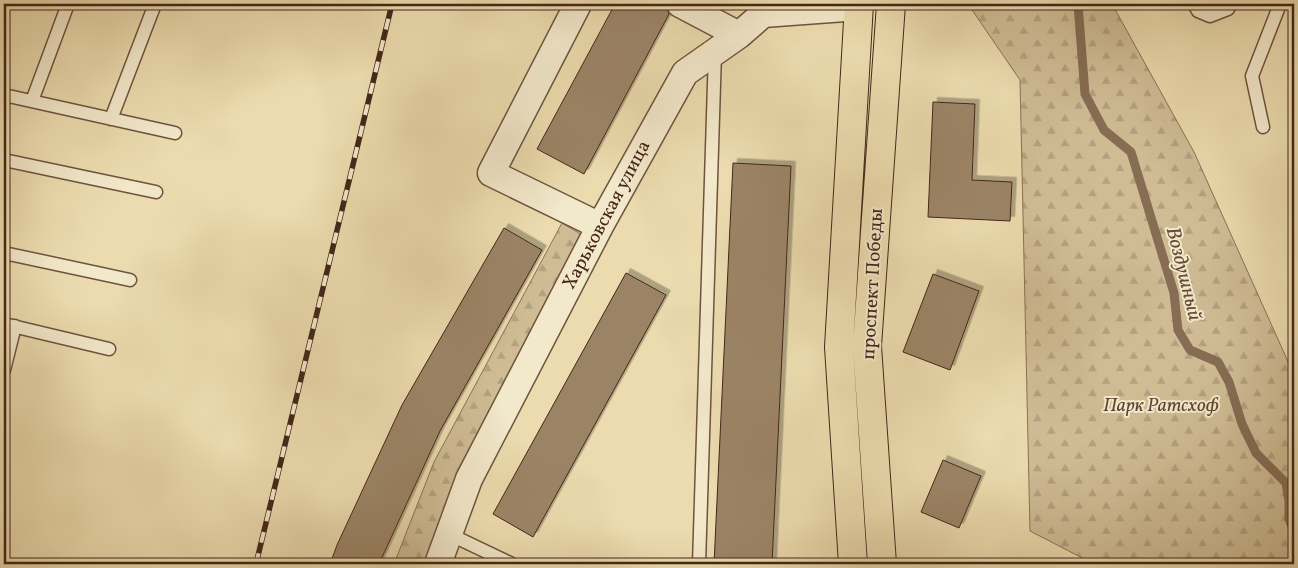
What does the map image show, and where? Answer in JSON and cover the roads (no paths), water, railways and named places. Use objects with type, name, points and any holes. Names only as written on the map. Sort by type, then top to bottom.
[{"type":"main road","name":"Харьковская улица","points":[[859,6],[891,6]]},
{"type":"main road","name":"проспект Победы","points":[[853,564],[839,347],[859,6]]},
{"type":"main road","name":"проспект Победы","points":[[882,564],[867,346],[891,6]]},
{"type":"street","points":[[578,4],[491,173],[600,226]]},
{"type":"street","points":[[680,4],[739,35]]},
{"type":"street","name":"Харьковская улица","points":[[438,564],[469,479],[600,226],[685,73],[739,35],[763,14],[859,6]]},
{"type":"lane","points":[[32,101],[68,4]]},
{"type":"lane","points":[[111,119],[155,4]]},
{"type":"lane","points":[[1194,4],[1198,11],[1210,16],[1228,9],[1231,4]]},
{"type":"lane","points":[[1263,127],[1252,76],[1280,4]]},
{"type":"lane","points":[[699,564],[715,52]]},
{"type":"lane","points":[[4,95],[174,133]]},
{"type":"lane","points":[[4,160],[156,192]]},
{"type":"lane","points":[[4,253],[130,280]]},
{"type":"lane","points":[[4,370],[10,325],[109,349]]},
{"type":"lane","points":[[449,534],[512,564]]},
{"type":"waterway","name":"Воздушный","points":[[1078,4],[1085,94],[1104,130],[1131,152],[1174,293],[1178,330],[1190,350],[1218,362],[1229,382],[1242,424],[1256,453],[1286,483],[1289,519],[1294,531]]},
{"type":"railway","points":[[256,564],[392,4]]},
{"type":"park label","name":"Парк Ратсхоф","points":[[1161,406]]}]
